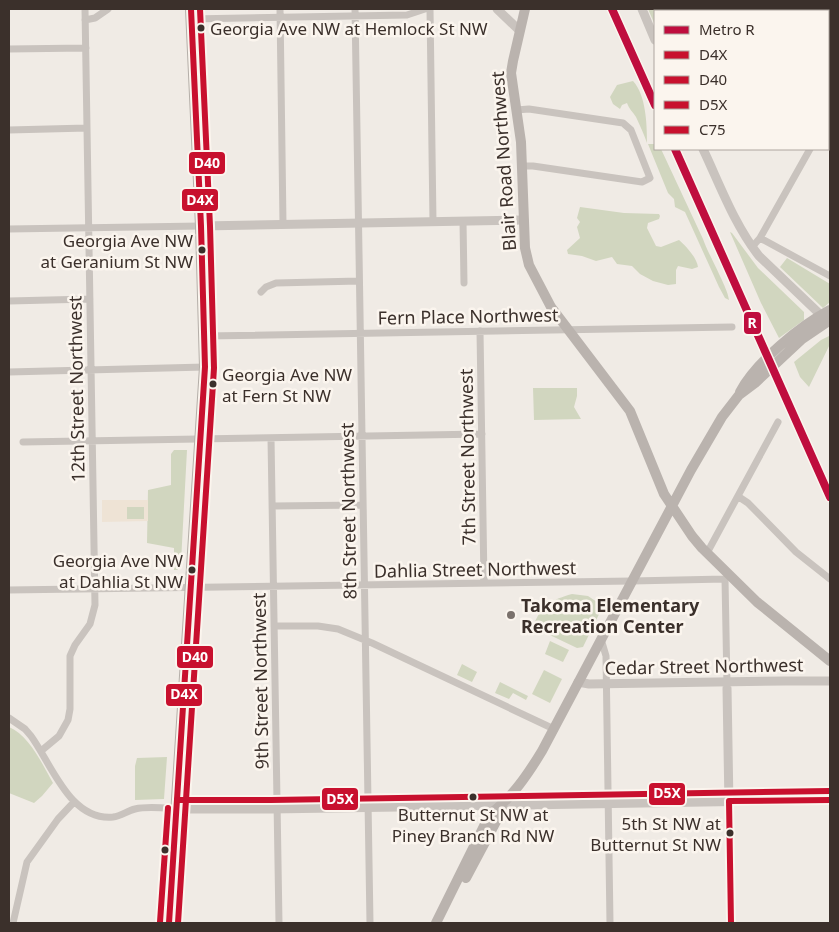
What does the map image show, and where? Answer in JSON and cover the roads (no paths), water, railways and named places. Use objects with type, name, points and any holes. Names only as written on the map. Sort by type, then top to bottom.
[{"type":"highway","points":[[169,923],[205,367],[201,226],[191,14]]},
{"type":"main road","name":"Blair Road Northwest","points":[[525,9],[511,73],[521,137],[527,262],[548,302],[632,415],[664,494],[692,536],[727,577],[830,661]]},
{"type":"main road","points":[[436,923],[490,814],[502,805],[534,764],[554,729],[714,429],[739,395],[760,379],[802,339],[828,318]]},
{"type":"main road","points":[[444,923],[499,816],[502,805]]},
{"type":"street","name":"12th Street Northwest","points":[[40,750],[59,736],[68,720],[70,709],[70,656],[74,645],[92,620],[95,605],[85,9]]},
{"type":"street","points":[[85,20],[95,18],[108,9]]},
{"type":"street","points":[[280,9],[283,224]]},
{"type":"street","points":[[191,14],[280,17],[355,12],[407,15],[425,9]]},
{"type":"street","points":[[430,9],[433,222]]},
{"type":"street","points":[[497,9],[519,30]]},
{"type":"street","points":[[642,9],[654,38]]},
{"type":"street","name":"8th Street Northwest","points":[[355,12],[370,923]]},
{"type":"street","points":[[9,49],[86,48]]},
{"type":"street","points":[[516,110],[529,109],[622,123],[630,130],[650,178],[642,182],[522,166]]},
{"type":"street","points":[[9,130],[87,128]]},
{"type":"street","points":[[704,150],[739,228],[752,247],[759,256],[828,318]]},
{"type":"street","points":[[752,247],[760,238],[809,150]]},
{"type":"street","points":[[9,229],[524,220]]},
{"type":"street","points":[[463,221],[464,283]]},
{"type":"street","points":[[760,238],[830,276]]},
{"type":"street","points":[[261,292],[266,287],[276,283],[359,281]]},
{"type":"street","points":[[9,301],[90,299]]},
{"type":"street","name":"Fern Place Northwest","points":[[205,336],[732,328]]},
{"type":"street","name":"7th Street Northwest","points":[[480,331],[484,583]]},
{"type":"street","points":[[9,372],[205,367]]},
{"type":"street","points":[[707,553],[778,422]]},
{"type":"street","points":[[23,442],[482,434]]},
{"type":"street","name":"9th Street Northwest","points":[[271,438],[279,923]]},
{"type":"street","points":[[738,497],[748,503],[796,552],[830,579]]},
{"type":"street","points":[[273,506],[363,505]]},
{"type":"street","points":[[727,577],[731,923]]},
{"type":"street","name":"Dahlia Street Northwest","points":[[9,590],[364,586],[632,581],[727,577]]},
{"type":"street","points":[[274,626],[332,627],[365,640],[554,729]]},
{"type":"street","points":[[601,639],[605,652],[610,923]]},
{"type":"street","name":"Cedar Street Northwest","points":[[578,682],[589,684],[727,685],[830,681]]},
{"type":"street","points":[[9,718],[28,732],[74,802],[88,813],[106,817],[119,816],[136,809],[277,809],[830,800]]},
{"type":"street","points":[[13,923],[27,862],[58,818],[74,802]]},
{"type":"metro line","name":"R","points":[[612,9],[654,103]]},
{"type":"metro line","name":"R","points":[[675,150],[830,497]]},
{"type":"place","name":"Georgia Ave NW at Hemlock St NW","points":[[201,28]]},
{"type":"place","name":"Georgia Ave NW at Geranium St NW","points":[[202,250]]},
{"type":"place","name":"Georgia Ave NW at Fern St NW","points":[[213,384]]},
{"type":"place","name":"Georgia Ave NW at Dahlia St NW","points":[[192,570]]},
{"type":"place","name":"Takoma Elementary Recreation Center","points":[[511,615]]},
{"type":"place","name":"Butternut St NW at Piney Branch Rd NW","points":[[473,797]]},
{"type":"place","name":"5th St NW at Butternut St NW","points":[[730,833]]}]
